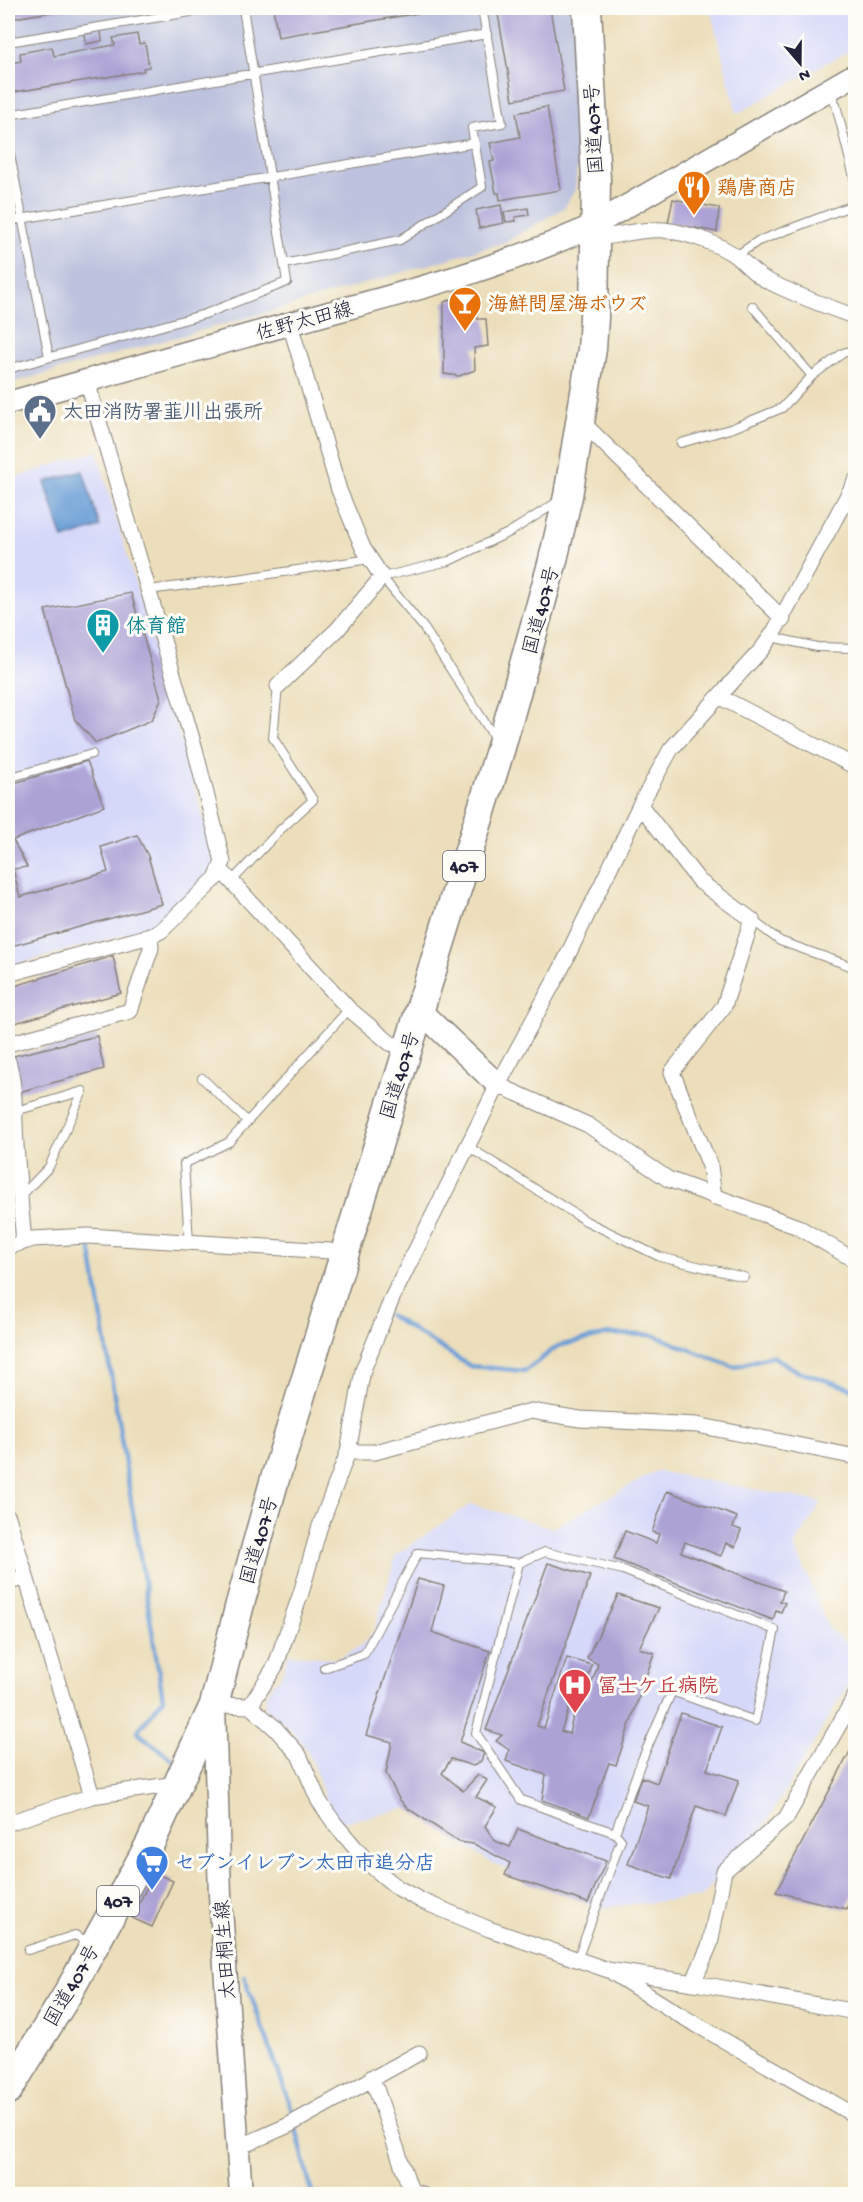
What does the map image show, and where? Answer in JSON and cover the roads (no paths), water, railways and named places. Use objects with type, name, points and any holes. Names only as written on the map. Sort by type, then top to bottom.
[{"type":"highway","name":"国道407号","points":[[8,2090],[67,1995],[150,1844],[214,1705],[274,1482],[501,747],[550,575],[568,496],[592,349],[596,180],[587,8]]},
{"type":"main road","name":"佐野太田線","points":[[8,403],[432,286],[596,231],[855,74]]},
{"type":"main road","points":[[419,1010],[498,1085]]},
{"type":"main road","name":"太田桐生線","points":[[214,1705],[220,1895],[241,2194]]},
{"type":"street","points":[[596,231],[627,235],[641,231],[664,230],[694,237],[736,256],[763,279],[855,317]]},
{"type":"street","points":[[278,686],[337,630],[382,577],[363,548],[339,490],[290,324]]},
{"type":"street","points":[[87,381],[195,749],[226,876],[349,1009],[390,1043],[408,1048]]},
{"type":"street","points":[[581,422],[783,619]]},
{"type":"street","points":[[249,1707],[276,1665],[301,1593],[319,1529],[348,1452],[363,1370],[393,1296],[467,1146],[561,969],[640,805],[671,749],[720,697],[771,637],[783,619],[855,480]]},
{"type":"street","points":[[720,697],[855,767]]},
{"type":"street","points":[[640,805],[699,881],[752,920],[724,1006],[672,1072],[710,1166],[714,1197]]},
{"type":"street","points":[[8,974],[161,932],[216,878],[226,876]]},
{"type":"street","points":[[8,1044],[130,1011],[151,948],[150,936]]},
{"type":"street","points":[[8,1061],[16,1111],[12,1143],[24,1242]]},
{"type":"street","points":[[498,1085],[588,1125],[668,1179],[798,1227],[855,1261]]},
{"type":"street","points":[[8,1247],[33,1239],[88,1236],[330,1251],[344,1254]]},
{"type":"street","points":[[348,1452],[375,1452],[531,1411],[580,1419],[697,1425],[855,1457]]},
{"type":"street","points":[[8,1517],[24,1577],[92,1796]]},
{"type":"street","points":[[8,1583],[24,1577]]},
{"type":"street","points":[[693,1983],[710,1944],[724,1871],[786,1818],[855,1695]]},
{"type":"street","points":[[214,1705],[249,1707],[274,1728],[299,1755],[319,1801],[369,1864],[398,1888],[422,1901],[489,1929],[608,1970],[855,2012]]},
{"type":"street","points":[[8,1820],[92,1796],[169,1785],[176,1789]]},
{"type":"street","points":[[608,1970],[678,2014],[855,2116]]},
{"type":"street","points":[[237,2148],[289,2124],[419,2053]]},
{"type":"street","points":[[372,2077],[411,2192],[421,2194]]},
{"type":"lane","points":[[8,42],[215,8]]},
{"type":"lane","points":[[8,369],[205,314],[287,282],[243,8]]},
{"type":"lane","points":[[284,264],[399,240],[482,187],[472,128],[502,123],[482,8]]},
{"type":"lane","points":[[8,115],[487,34]]},
{"type":"lane","points":[[828,89],[836,105],[855,184]]},
{"type":"lane","points":[[8,221],[475,143]]},
{"type":"lane","points":[[8,144],[49,357]]},
{"type":"lane","points":[[736,256],[758,241],[855,204]]},
{"type":"lane","points":[[752,306],[812,376]]},
{"type":"lane","points":[[681,444],[733,428],[782,408],[812,376],[843,353],[855,349]]},
{"type":"lane","points":[[501,747],[424,628],[382,577],[448,561],[510,532],[568,496]]},
{"type":"lane","points":[[148,590],[371,559]]},
{"type":"lane","points":[[771,637],[817,647],[855,648]]},
{"type":"lane","points":[[226,876],[313,800],[273,738],[278,686]]},
{"type":"lane","points":[[8,778],[92,754]]},
{"type":"lane","points":[[752,920],[780,941],[855,968]]},
{"type":"lane","points":[[189,1242],[184,1164],[229,1142],[349,1009]]},
{"type":"lane","points":[[202,1078],[248,1122]]},
{"type":"lane","points":[[16,1111],[83,1091],[49,1167],[20,1197]]},
{"type":"lane","points":[[467,1146],[586,1221],[660,1257],[744,1277]]},
{"type":"lane","points":[[324,1668],[364,1654],[418,1553],[519,1563],[545,1552],[602,1564],[623,1570],[775,1630],[755,1721],[672,1691],[641,1762],[615,1833]]},
{"type":"lane","points":[[519,1563],[476,1733],[521,1800],[615,1833],[621,1840],[577,1960]]},
{"type":"lane","points":[[855,1900],[852,1907],[855,1910]]},
{"type":"lane","points":[[28,1950],[75,1935],[94,1945]]},
{"type":"water","points":[[83,471],[100,527],[63,539],[45,482]]},
{"type":"waterway","points":[[89,1239],[163,1699],[137,1732],[174,1761]]},
{"type":"waterway","points":[[389,1315],[470,1366],[525,1371],[558,1346],[609,1334],[653,1335],[734,1367],[772,1356],[797,1371],[853,1389],[856,1387]]},
{"type":"waterway","points":[[244,1976],[291,2107],[312,2194]]},
{"type":"place","name":"鶏唐商店","points":[[694,216]]},
{"type":"place","name":"海鮮問屋海ボウズ","points":[[465,332]]},
{"type":"place","name":"太田消防署韮川出張所","points":[[40,440]]},
{"type":"place","name":"体育館","points":[[103,654]]},
{"type":"place","name":"冨士ケ丘病院","points":[[575,1714]]},
{"type":"place","name":"セブンイレブン太田市追分店","points":[[152,1891]]}]
